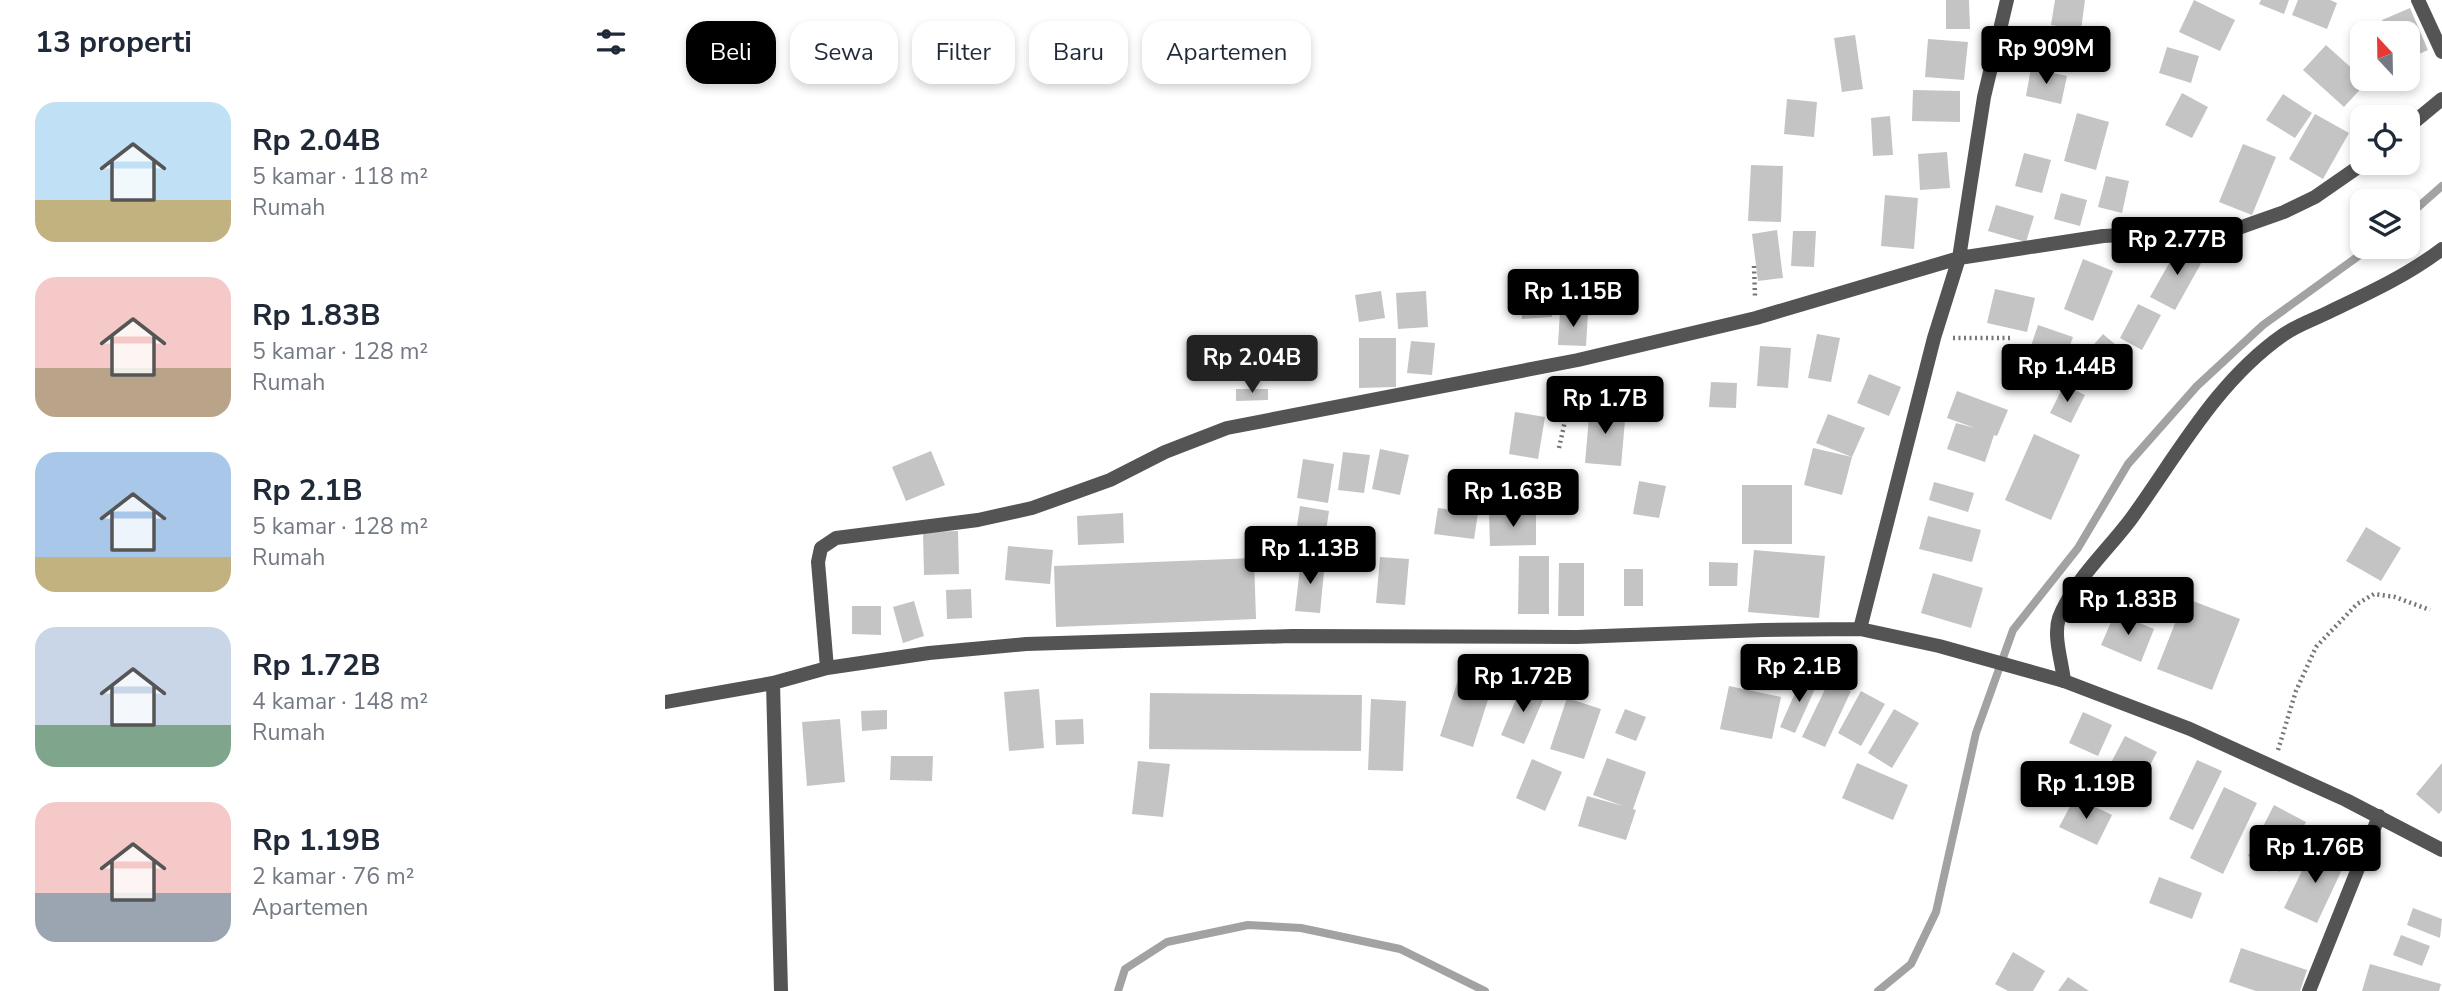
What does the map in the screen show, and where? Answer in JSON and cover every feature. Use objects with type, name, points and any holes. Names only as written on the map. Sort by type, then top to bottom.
[{"type":"street","points":[[1860,629],[1934,338],[1959,258],[1984,97],[2007,0]]},
{"type":"street","points":[[2419,0],[2442,52]]},
{"type":"street","points":[[2420,117],[2442,99]]},
{"type":"street","points":[[827,668],[818,562],[821,548],[836,538],[978,520],[1031,508],[1110,480],[1165,452],[1227,428],[1578,360],[1756,318],[1959,258],[2102,236],[2233,230],[2284,212],[2315,197],[2350,173]]},
{"type":"street","points":[[2064,681],[2057,629],[2065,607],[2088,570],[2130,520],[2196,423],[2230,381],[2285,333],[2418,267],[2442,249]]},
{"type":"street","points":[[665,702],[773,683],[827,668],[973,649],[1077,642],[1292,636],[1577,637],[1860,629],[1938,646],[2064,681],[2190,729],[2379,816],[2442,850]]},
{"type":"street","points":[[773,683],[781,991]]},
{"type":"street","points":[[2309,991],[2379,816]]},
{"type":"path","points":[[1754,266],[1756,318]]},
{"type":"path","points":[[1934,338],[2011,338]]},
{"type":"path","points":[[1559,448],[1578,360]]},
{"type":"path","points":[[2272,767],[2297,691],[2316,647],[2357,604],[2374,594],[2395,597],[2430,610]]},
{"type":"building","points":[[1946,0],[1969,0],[1970,29],[1946,29]]},
{"type":"building","points":[[2055,0],[2085,0],[2081,30],[2051,25]]},
{"type":"building","points":[[2194,0],[2235,20],[2220,51],[2179,32]]},
{"type":"building","points":[[2261,0],[2289,0],[2284,14],[2259,4]]},
{"type":"building","points":[[2298,0],[2330,0],[2337,3],[2327,29],[2292,15]]},
{"type":"building","points":[[2410,8],[2416,21],[2382,21]]},
{"type":"building","points":[[2420,31],[2428,50],[2420,54]]},
{"type":"building","points":[[2051,34],[2095,47],[2089,71],[2044,59]]},
{"type":"building","points":[[1855,35],[1863,89],[1842,92],[1834,38]]},
{"type":"building","points":[[1928,39],[1968,42],[1964,80],[1925,77]]},
{"type":"building","points":[[2326,45],[2350,67],[2350,91],[2359,91],[2344,107],[2303,70]]},
{"type":"building","points":[[2167,47],[2199,56],[2191,83],[2159,73]]},
{"type":"building","points":[[2031,68],[2067,76],[2061,104],[2026,96]]},
{"type":"building","points":[[1913,90],[1960,91],[1960,122],[1912,121]]},
{"type":"building","points":[[2182,93],[2208,107],[2192,138],[2165,125]]},
{"type":"building","points":[[2283,94],[2312,113],[2295,138],[2266,120]]},
{"type":"building","points":[[1787,99],[1817,102],[1814,137],[1784,134]]},
{"type":"building","points":[[2077,113],[2109,122],[2096,170],[2064,161]]},
{"type":"building","points":[[2315,114],[2349,133],[2323,179],[2289,159]]},
{"type":"building","points":[[1890,116],[1893,155],[1873,156],[1871,118]]},
{"type":"building","points":[[2243,144],[2276,157],[2252,215],[2219,202]]},
{"type":"building","points":[[1947,152],[1950,188],[1920,190],[1918,154]]},
{"type":"building","points":[[2024,153],[2051,160],[2042,193],[2015,186]]},
{"type":"building","points":[[1751,165],[1783,166],[1781,222],[1748,221]]},
{"type":"building","points":[[2106,176],[2129,181],[2122,213],[2098,207]]},
{"type":"building","points":[[2061,193],[2087,200],[2080,226],[2054,219]]},
{"type":"building","points":[[1885,195],[1918,198],[1914,249],[1881,246]]},
{"type":"building","points":[[1996,205],[2034,216],[2026,242],[1988,231]]},
{"type":"building","points":[[1777,230],[1783,278],[1758,281],[1752,234]]},
{"type":"building","points":[[1793,231],[1816,231],[1814,267],[1791,266]]},
{"type":"building","points":[[2180,244],[2204,258],[2175,310],[2150,297]]},
{"type":"building","points":[[2083,259],[2113,271],[2093,321],[2064,309]]},
{"type":"building","points":[[1550,284],[1552,317],[1522,319],[1519,287]]},
{"type":"building","points":[[1995,289],[2035,298],[2027,332],[1987,323]]},
{"type":"building","points":[[1381,291],[1385,318],[1359,322],[1355,295]]},
{"type":"building","points":[[1426,291],[1428,327],[1398,329],[1396,293]]},
{"type":"building","points":[[2138,304],[2161,315],[2142,350],[2120,338]]},
{"type":"building","points":[[1560,311],[1588,313],[1586,346],[1558,345]]},
{"type":"building","points":[[2038,325],[2073,337],[2066,357],[2031,346]]},
{"type":"building","points":[[1817,334],[1840,338],[1831,382],[1808,378]]},
{"type":"building","points":[[2103,334],[2123,351],[2108,367],[2089,350]]},
{"type":"building","points":[[1359,338],[1396,338],[1396,387],[1359,388]]},
{"type":"building","points":[[1266,339],[1267,352],[1242,354],[1241,341]]},
{"type":"building","points":[[1411,341],[1435,343],[1432,375],[1407,373]]},
{"type":"building","points":[[1760,346],[1791,348],[1788,388],[1757,386]]},
{"type":"building","points":[[1274,361],[1274,377],[1239,378],[1238,362]]},
{"type":"building","points":[[1869,374],[1901,387],[1889,416],[1857,403]]},
{"type":"building","points":[[1711,382],[1737,383],[1736,408],[1709,407]]},
{"type":"building","points":[[2064,385],[2085,395],[2071,423],[2050,413]]},
{"type":"building","points":[[1236,389],[1268,389],[1268,400],[1236,401]]},
{"type":"building","points":[[1957,391],[2008,410],[1997,436],[1994,435],[1985,462],[1947,449],[1956,423],[1975,428],[1947,418]]},
{"type":"building","points":[[1590,406],[1626,409],[1621,466],[1585,463]]},
{"type":"building","points":[[1515,412],[1545,417],[1538,459],[1509,454]]},
{"type":"building","points":[[1828,414],[1865,428],[1852,457],[1816,443]]},
{"type":"building","points":[[2034,434],[2080,455],[2051,520],[2005,500]]},
{"type":"building","points":[[1813,448],[1852,457],[1842,495],[1804,485]]},
{"type":"building","points":[[1380,449],[1409,455],[1400,495],[1372,489]]},
{"type":"building","points":[[931,451],[945,485],[906,501],[892,467]]},
{"type":"building","points":[[1343,452],[1370,455],[1364,493],[1338,490]]},
{"type":"building","points":[[1303,459],[1334,464],[1328,503],[1297,498]]},
{"type":"building","points":[[1492,472],[1542,476],[1540,499],[1491,495]]},
{"type":"building","points":[[1639,481],[1666,486],[1659,518],[1633,514]]},
{"type":"building","points":[[1934,482],[1974,493],[1968,512],[1929,500]]},
{"type":"building","points":[[1742,485],[1792,485],[1792,544],[1742,544]]},
{"type":"building","points":[[1300,506],[1329,511],[1326,531],[1297,526]]},
{"type":"building","points":[[1438,508],[1478,513],[1474,539],[1434,534]]},
{"type":"building","points":[[1123,513],[1124,543],[1078,545],[1077,516]]},
{"type":"building","points":[[1536,513],[1536,545],[1490,546],[1489,514]]},
{"type":"building","points":[[1928,516],[1981,530],[1972,562],[1919,549]]},
{"type":"building","points":[[2366,527],[2401,548],[2381,581],[2346,561]]},
{"type":"building","points":[[958,531],[959,574],[924,575],[923,532]]},
{"type":"building","points":[[1008,546],[1053,550],[1050,584],[1005,580]]},
{"type":"building","points":[[1754,550],[1825,556],[1819,618],[1748,612]]},
{"type":"building","points":[[1519,556],[1549,556],[1549,614],[1518,614]]},
{"type":"building","points":[[1380,557],[1409,559],[1405,605],[1376,603]]},
{"type":"building","points":[[1254,558],[1256,619],[1056,627],[1054,566]]},
{"type":"building","points":[[1301,559],[1325,561],[1320,613],[1295,611]]},
{"type":"building","points":[[1709,562],[1738,563],[1737,586],[1709,586]]},
{"type":"building","points":[[1559,563],[1584,563],[1584,616],[1558,616]]},
{"type":"building","points":[[1624,569],[1643,569],[1643,606],[1624,606]]},
{"type":"building","points":[[1933,573],[1983,588],[1971,628],[1921,613]]},
{"type":"building","points":[[971,589],[972,618],[947,619],[946,590]]},
{"type":"building","points":[[2185,598],[2240,619],[2212,690],[2157,669]]},
{"type":"building","points":[[914,601],[924,636],[903,643],[893,607]]},
{"type":"building","points":[[852,606],[881,606],[881,635],[852,634]]},
{"type":"building","points":[[2115,613],[2154,629],[2141,662],[2101,645]]},
{"type":"building","points":[[1803,675],[1818,682],[1795,733],[1780,727]]},
{"type":"building","points":[[1458,680],[1491,690],[1473,747],[1440,736]]},
{"type":"building","points":[[1829,681],[1851,691],[1825,747],[1802,737]]},
{"type":"building","points":[[1523,683],[1546,693],[1524,744],[1501,735]]},
{"type":"building","points":[[1729,686],[1781,697],[1772,739],[1720,729]]},
{"type":"building","points":[[1039,689],[1044,748],[1009,751],[1004,692]]},
{"type":"building","points":[[1861,691],[1885,704],[1861,746],[1838,733]]},
{"type":"building","points":[[1150,693],[1362,695],[1361,751],[1149,749]]},
{"type":"building","points":[[1567,698],[1601,709],[1584,759],[1550,749]]},
{"type":"building","points":[[1371,699],[1406,701],[1403,771],[1368,770]]},
{"type":"building","points":[[1625,709],[1646,717],[1636,741],[1615,733]]},
{"type":"building","points":[[1894,709],[1919,723],[1892,768],[1868,753]]},
{"type":"building","points":[[887,710],[887,729],[862,731],[861,711]]},
{"type":"building","points":[[2083,712],[2112,725],[2098,756],[2069,743]]},
{"type":"building","points":[[840,719],[845,782],[807,786],[802,722]]},
{"type":"building","points":[[1083,719],[1084,744],[1056,745],[1055,720]]},
{"type":"building","points":[[2125,736],[2157,752],[2135,794],[2103,778]]},
{"type":"building","points":[[891,756],[933,756],[932,781],[890,780]]},
{"type":"building","points":[[1607,758],[1646,772],[1626,840],[1578,826],[1587,796],[1623,806],[1593,795]]},
{"type":"building","points":[[1532,759],[1562,772],[1545,811],[1516,798]]},
{"type":"building","points":[[2197,760],[2222,771],[2193,830],[2169,819]]},
{"type":"building","points":[[1138,761],[1170,764],[1163,817],[1132,814]]},
{"type":"building","points":[[1857,763],[1908,785],[1893,820],[1842,798]]},
{"type":"building","points":[[2442,763],[2442,810],[2439,814],[2416,794]]},
{"type":"building","points":[[2224,787],[2257,803],[2223,874],[2190,858]]},
{"type":"building","points":[[2075,797],[2112,815],[2097,845],[2059,827]]},
{"type":"building","points":[[2274,805],[2306,822],[2280,872],[2248,856]]},
{"type":"building","points":[[2314,846],[2346,861],[2317,923],[2284,908]]},
{"type":"building","points":[[2159,877],[2202,893],[2192,919],[2149,903]]},
{"type":"building","points":[[2413,908],[2442,919],[2440,938],[2407,925]]},
{"type":"building","points":[[2401,935],[2430,946],[2422,966],[2393,955]]},
{"type":"building","points":[[2241,948],[2307,970],[2300,991],[2256,991],[2229,982]]},
{"type":"building","points":[[2013,952],[2045,971],[2033,991],[2008,991],[1995,984]]},
{"type":"building","points":[[2370,964],[2441,984],[2439,991],[2362,991]]},
{"type":"building","points":[[2068,977],[2089,991],[2058,991]]},
{"type":"waterway","points":[[2420,205],[2442,186]]},
{"type":"waterway","points":[[1878,991],[1911,964],[1936,912],[1976,733],[2013,630],[2078,548],[2128,464],[2197,386],[2263,325],[2354,259]]},
{"type":"waterway","points":[[1118,991],[1125,969],[1167,942],[1248,925],[1301,928],[1400,949],[1485,991]]}]
